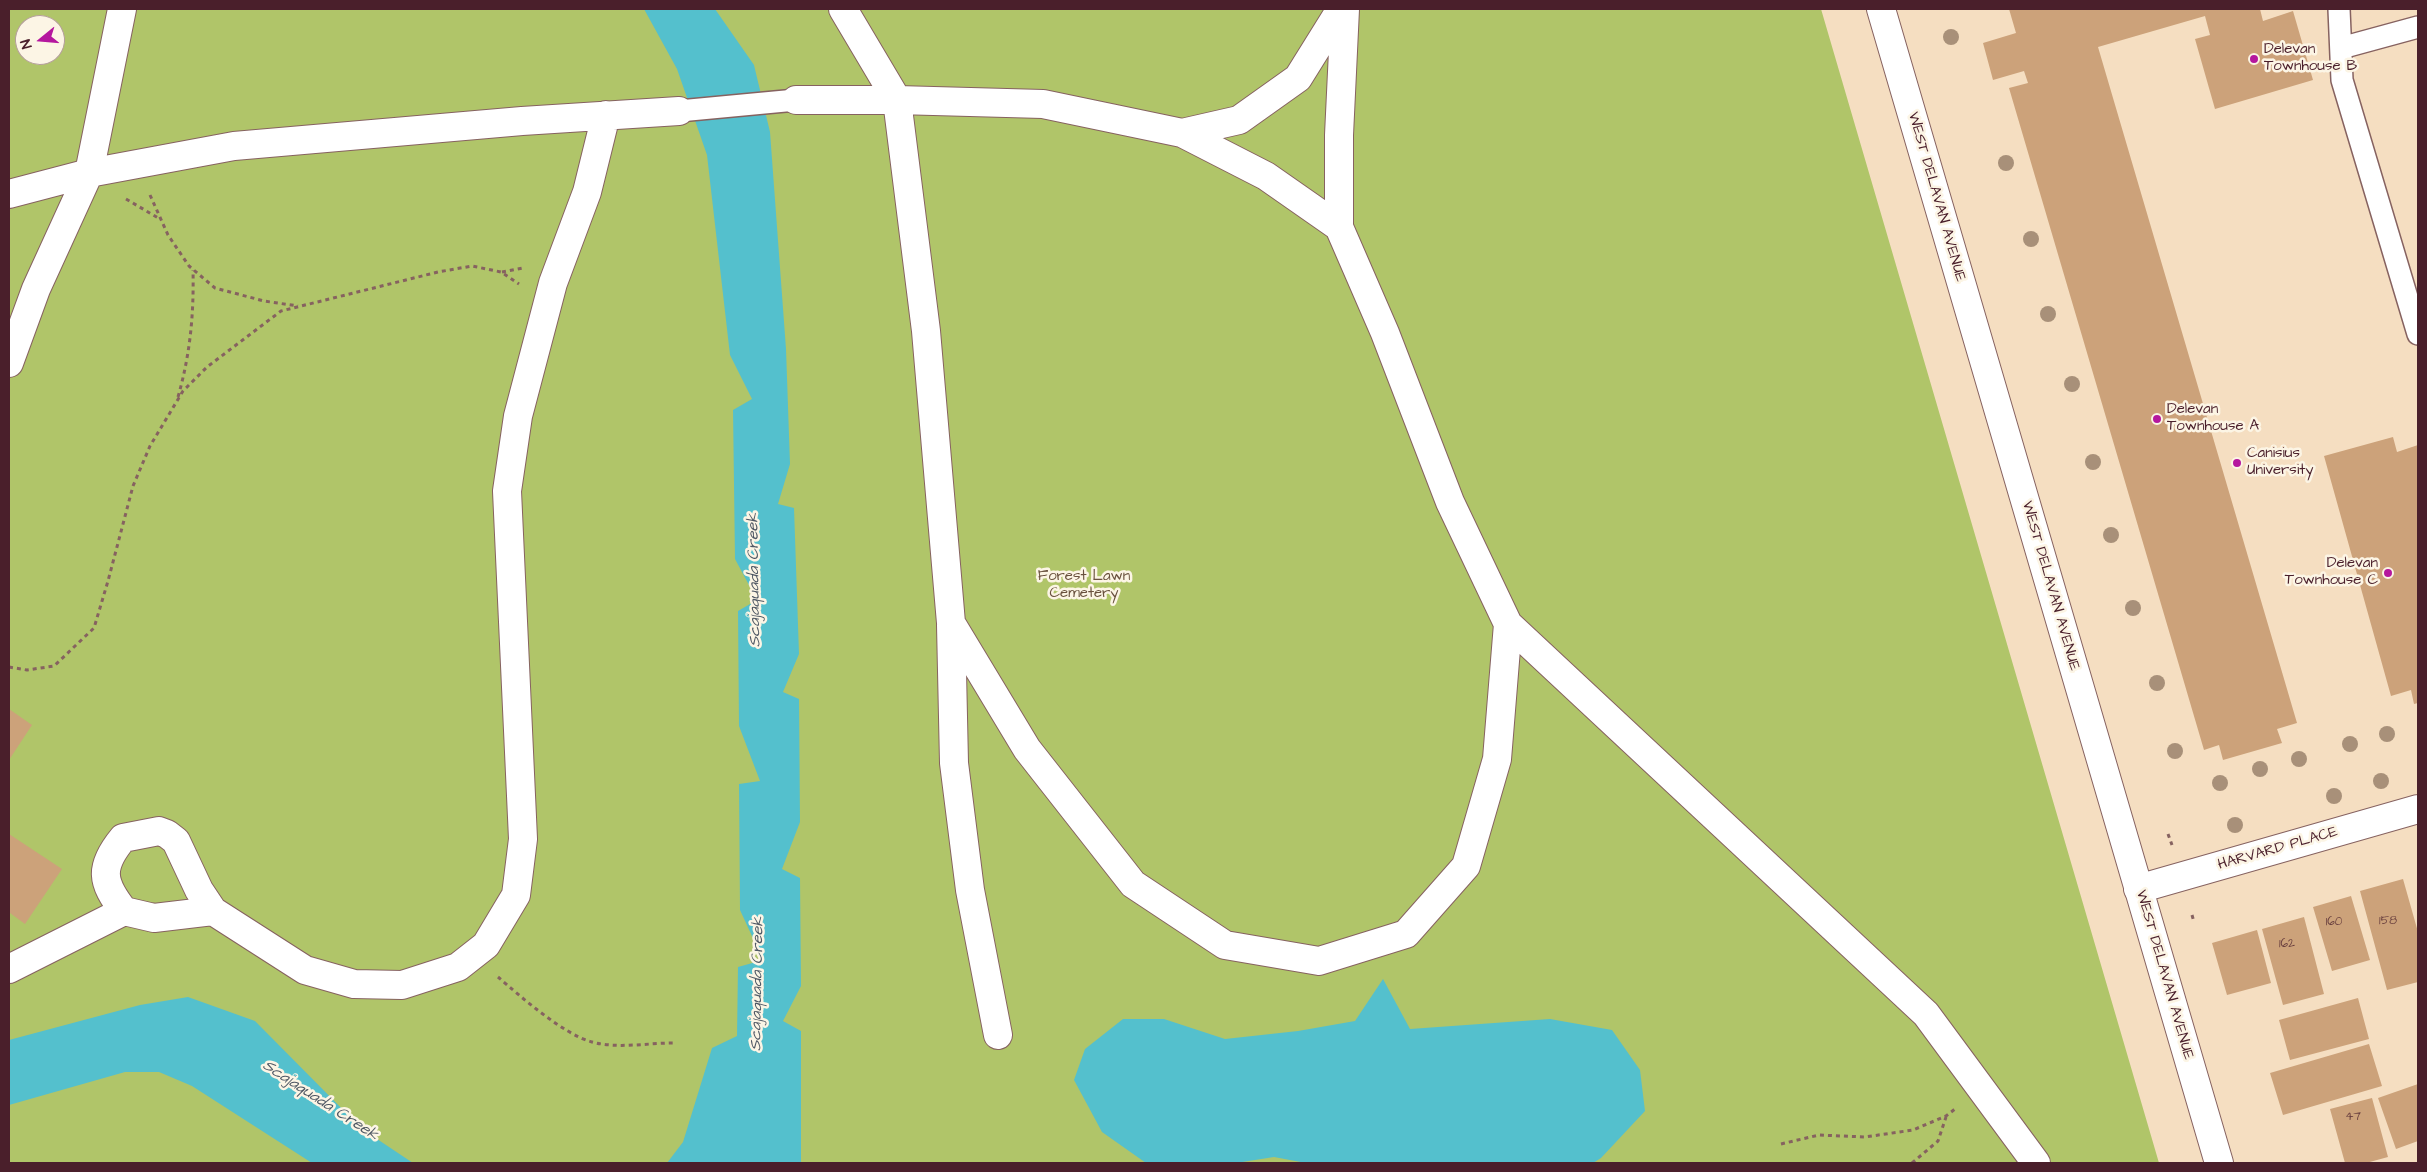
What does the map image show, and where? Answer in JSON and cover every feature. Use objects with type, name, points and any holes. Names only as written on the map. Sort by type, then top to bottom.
[{"type":"street","points":[[9,362],[36,289],[89,173],[122,9]]},
{"type":"street","points":[[843,9],[897,100],[926,331],[951,623],[954,764],[970,890],[998,1035]]},
{"type":"street","points":[[1182,133],[1239,120],[1298,78],[1343,9]]},
{"type":"street","points":[[1343,9],[1339,135],[1339,226],[1385,333],[1450,502],[1508,624],[1926,1014],[2036,1163]]},
{"type":"street","name":"WEST DELAVAN AVENUE","points":[[1881,9],[2219,1163]]},
{"type":"street","points":[[796,100],[897,100],[1043,104],[1182,133],[1266,176],[1339,226]]},
{"type":"street","points":[[9,194],[89,173],[234,146],[606,115],[679,111]]},
{"type":"street","points":[[124,911],[107,886],[104,872],[110,853],[123,838],[159,832],[176,841],[200,890],[213,911],[305,970],[354,984],[402,985],[458,967],[486,945],[516,895],[522,848],[507,491],[518,416],[553,283],[587,192],[606,115]]},
{"type":"street","points":[[951,623],[1027,749],[1133,884],[1225,945],[1319,961],[1406,934],[1466,866],[1497,759],[1508,624]]},
{"type":"street","name":"HARVARD PLACE","points":[[2138,889],[2418,809]]},
{"type":"street","points":[[9,969],[124,911],[154,918],[213,911]]},
{"type":"lane","points":[[2339,9],[2342,80],[2418,334]]},
{"type":"lane","points":[[2341,48],[2418,27]]},
{"type":"lane","points":[[679,111],[796,100]]},
{"type":"path","points":[[140,164],[168,235],[193,270],[215,288],[264,301],[302,306]]},
{"type":"path","points":[[9,667],[28,670],[54,666],[94,628],[133,486],[150,446],[183,391],[206,367],[281,311],[438,272],[472,266],[502,272],[521,286],[546,312]]},
{"type":"path","points":[[177,402],[189,351],[194,313],[193,270]]},
{"type":"path","points":[[2168,834],[2172,847]]},
{"type":"path","points":[[2192,915],[2194,922]]},
{"type":"path","points":[[473,955],[517,993],[561,1026],[592,1042],[619,1045],[673,1043]]},
{"type":"path","points":[[1781,1144],[1819,1135],[1865,1136],[1913,1130],[1946,1116],[1980,1087]]},
{"type":"path","points":[[1912,1163],[1938,1141],[1946,1116]]},
{"type":"green space","name":"Forest Lawn Cemetery","points":[[9,9],[1821,9],[2159,1163],[9,1163]]},
{"type":"water","name":"Scajaquada Creek","points":[[644,9],[715,9],[754,65],[770,132],[786,349],[790,464],[778,504],[794,508],[799,654],[783,692],[799,699],[800,822],[782,869],[800,878],[801,986],[783,1021],[801,1031],[801,1163],[667,1163],[683,1142],[712,1048],[737,1036],[738,967],[763,960],[740,910],[739,784],[760,781],[739,726],[738,611],[757,600],[735,559],[733,410],[752,399],[730,355],[707,155],[677,69]]},
{"type":"water","points":[[1383,979],[1410,1029],[1550,1019],[1612,1030],[1640,1070],[1645,1111],[1601,1158],[1593,1163],[1306,1163],[1274,1157],[1236,1163],[1146,1163],[1102,1132],[1074,1080],[1085,1049],[1123,1019],[1164,1019],[1225,1039],[1298,1031],[1355,1021]]},
{"type":"water","name":"Scajaquada Creek","points":[[188,997],[255,1021],[362,1129],[413,1163],[312,1163],[192,1086],[159,1072],[125,1072],[9,1105],[9,1040],[140,1005]]},
{"type":"building","name":"Delevan Townhouse A","points":[[2009,9],[2260,9],[2263,21],[2293,11],[2313,80],[2215,109],[2195,39],[2210,35],[2205,16],[2098,47],[2297,723],[2277,729],[2282,743],[2223,760],[2219,745],[2204,750],[2009,88],[2028,83],[2024,71],[1993,80],[1983,43],[2016,33]]},
{"type":"building","name":"Delevan Townhouse C","points":[[2393,437],[2397,452],[2418,445],[2418,703],[2414,704],[2411,690],[2391,696],[2324,456]]},
{"type":"building","points":[[9,709],[32,725],[9,760]]},
{"type":"building","points":[[9,834],[62,869],[25,924],[10,913],[9,915]]},
{"type":"building","points":[[2403,879],[2418,932],[2418,982],[2387,990],[2360,891]]},
{"type":"building","points":[[2351,896],[2370,960],[2332,971],[2313,907]]},
{"type":"building","points":[[2304,917],[2324,994],[2283,1005],[2262,929]]},
{"type":"building","points":[[2257,930],[2271,983],[2227,995],[2212,943]]},
{"type":"building","points":[[2358,998],[2369,1039],[2290,1060],[2279,1020]]},
{"type":"building","points":[[2369,1044],[2382,1086],[2283,1115],[2270,1073]]},
{"type":"building","points":[[2418,1084],[2418,1141],[2396,1149],[2378,1098]]},
{"type":"building","points":[[2372,1098],[2388,1157],[2366,1163],[2345,1163],[2330,1109]]},
{"type":"place","name":"Delevan Townhouse B","points":[[2254,59]]},
{"type":"place","name":"Delevan Townhouse A","points":[[2157,419]]},
{"type":"place","name":"Canisius University","points":[[2237,463]]},
{"type":"place","name":"Delevan Townhouse C","points":[[2388,573]]}]
